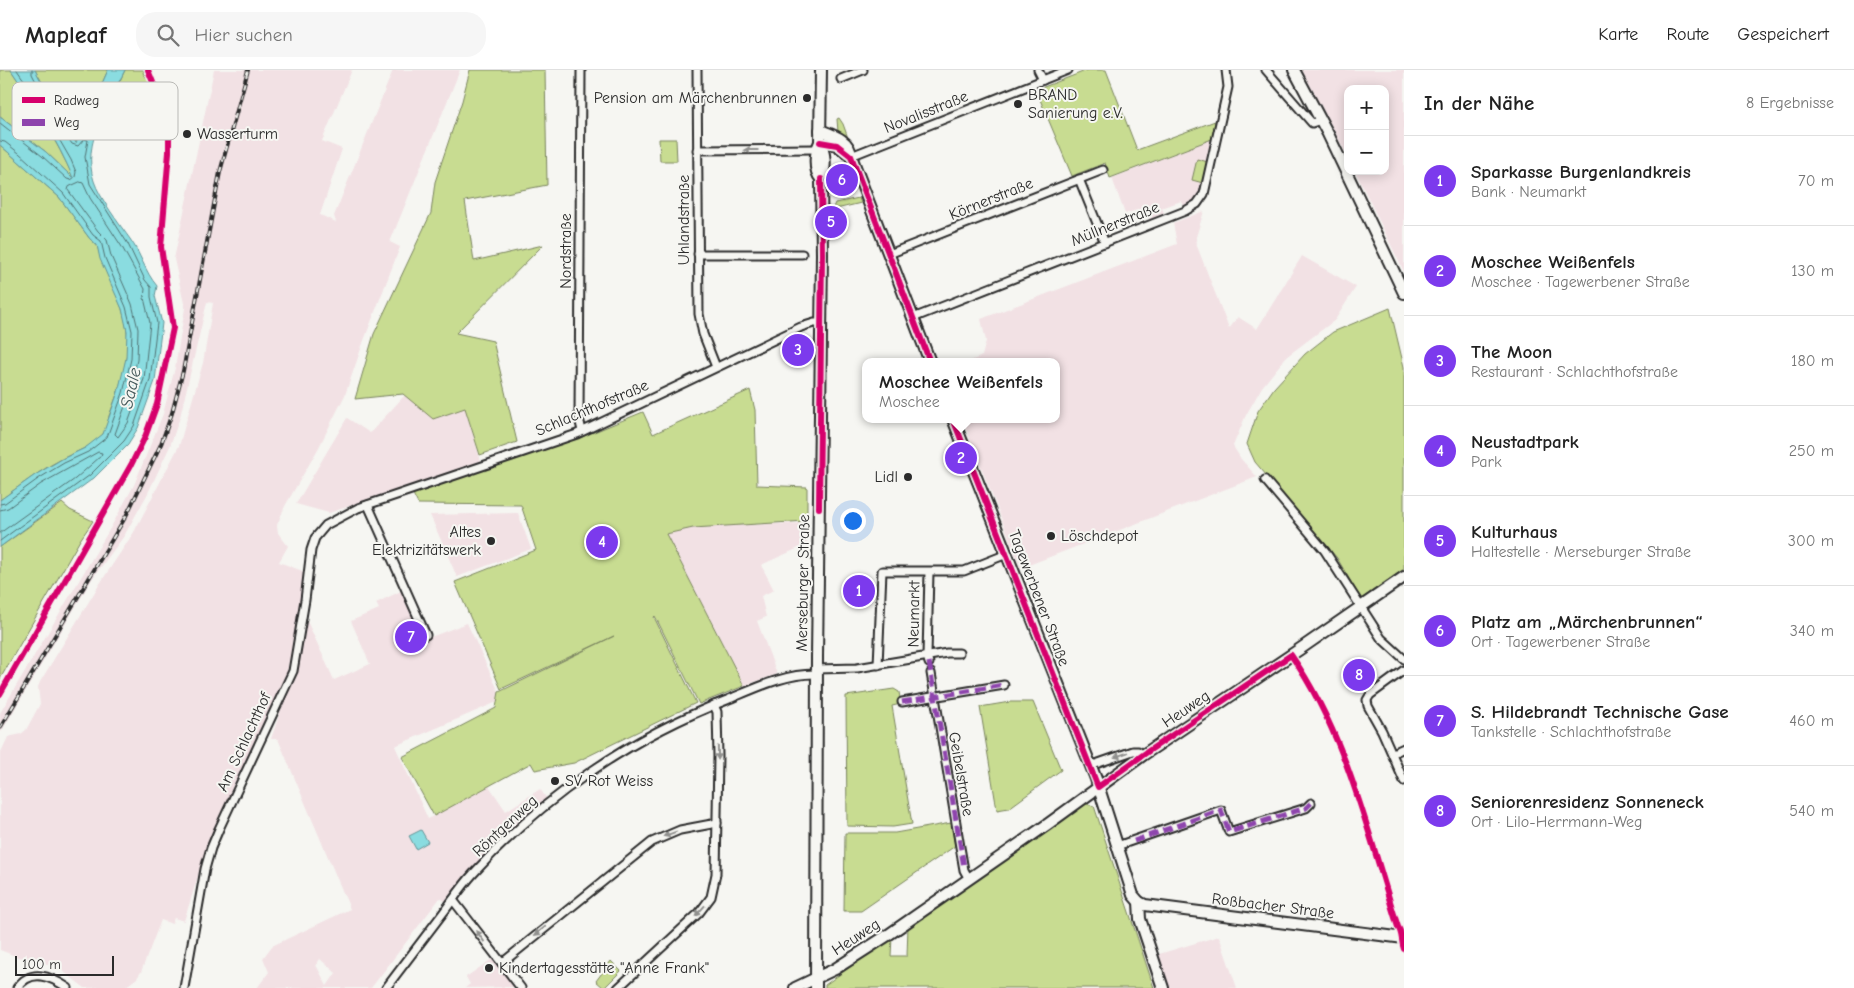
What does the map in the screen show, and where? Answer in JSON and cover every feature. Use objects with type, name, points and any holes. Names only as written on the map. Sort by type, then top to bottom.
[{"type":"street","name":"Nordstraße","points":[[581,70],[579,418],[582,431]]},
{"type":"street","name":"Uhlandstraße","points":[[697,70],[699,314],[703,334],[716,367]]},
{"type":"street","name":"Merseburger Straße","points":[[816,983],[821,179],[824,164],[824,150],[818,146],[821,70]]},
{"type":"street","points":[[841,79],[863,70]]},
{"type":"street","points":[[1038,70],[1043,80]]},
{"type":"street","name":"Novalisstraße","points":[[851,156],[1068,70]]},
{"type":"street","name":"Müllnerstraße","points":[[913,318],[1185,211],[1201,200],[1211,168],[1228,87],[1226,70]]},
{"type":"street","points":[[1266,70],[1312,123],[1321,120]]},
{"type":"street","points":[[1294,70],[1321,120],[1404,293]]},
{"type":"street","points":[[820,130],[842,140],[850,149],[851,156],[928,358]]},
{"type":"street","points":[[697,150],[837,146],[851,156]]},
{"type":"street","name":"Körnerstraße","points":[[889,254],[1103,170]]},
{"type":"street","points":[[1079,179],[1105,243]]},
{"type":"street","points":[[698,254],[802,254]]},
{"type":"street","name":"Schlachthofstraße","points":[[339,517],[368,505],[582,431],[801,327],[821,323]]},
{"type":"street","name":"Tagewerbener Straße","points":[[955,423],[1090,766],[1133,895],[1139,902],[1140,919],[1163,988]]},
{"type":"street","points":[[1265,480],[1325,551],[1381,638],[1404,659]]},
{"type":"street","points":[[368,505],[426,635]]},
{"type":"street","name":"Am Schlachthof","points":[[184,988],[202,883],[211,848],[292,670],[305,600],[311,550],[315,538],[322,528],[339,517]]},
{"type":"street","name":"Neumarkt","points":[[878,665],[882,571],[964,571],[1007,554]]},
{"type":"street","name":"Neumarkt","points":[[928,660],[929,572]]},
{"type":"street","name":"Heuweg","points":[[795,988],[816,983],[865,950],[969,879],[1143,755],[1404,577]]},
{"type":"street","name":"Röntgenweg","points":[[386,988],[472,875],[502,845],[537,813],[584,776],[644,738],[714,705],[795,675],[817,671],[928,660],[959,653]]},
{"type":"street","points":[[1404,670],[1370,694],[1367,700],[1368,706],[1393,753],[1404,781]]},
{"type":"street","name":"Geibelstraße","points":[[931,673],[964,870],[969,879]]},
{"type":"street","points":[[902,702],[1004,685]]},
{"type":"street","points":[[618,988],[699,913],[711,897],[716,874],[717,823],[718,721],[714,705]]},
{"type":"street","points":[[1393,753],[1404,748]]},
{"type":"street","points":[[1090,766],[1133,751],[1138,751],[1143,755]]},
{"type":"street","points":[[1117,846],[1221,810],[1229,832],[1306,808],[1311,803]]},
{"type":"street","points":[[502,963],[652,842],[680,830],[717,823]]},
{"type":"street","points":[[453,900],[521,988]]},
{"type":"street","name":"Roßbacher Straße","points":[[1139,902],[1154,906],[1404,938]]},
{"type":"street","points":[[17,988],[25,978],[45,976],[68,988]]},
{"type":"shaded area","points":[[214,70],[352,70],[322,141],[342,149],[320,215],[336,222],[334,216],[393,70],[460,70],[390,242],[400,247],[345,395],[318,449],[285,506],[277,525],[278,533],[288,546],[279,562],[305,572],[287,673],[210,838],[184,921],[174,918],[172,924],[161,920],[141,972],[137,978],[125,987],[85,988],[56,966],[18,957],[0,950],[0,754],[8,737],[21,734],[26,730],[40,704],[38,687],[40,682],[99,585],[134,532],[179,446],[203,363],[213,303],[207,302],[180,417],[170,446],[148,493],[124,536],[92,579],[0,734],[0,713],[134,485],[163,414],[175,368],[185,308],[174,259]]},
{"type":"shaded area","points":[[1302,70],[1404,70],[1404,272],[1357,175],[1389,175],[1389,85],[1344,85],[1344,149]]},
{"type":"shaded area","points":[[1212,139],[1199,196],[1184,206],[1181,201],[1162,208],[1164,213],[1151,219],[1148,218],[1143,208],[1125,214],[1112,178]]},
{"type":"shaded area","points":[[1204,211],[1196,237],[1197,246],[1229,329],[1238,317],[1257,329],[1302,256],[1356,287],[1335,320],[1286,357],[1262,387],[1246,415],[1233,446],[1241,459],[1257,477],[1021,568],[964,423],[1060,423],[1060,358],[977,358],[982,356],[986,341],[981,319],[1177,244],[1173,223]]},
{"type":"shaded area","points":[[405,395],[433,419],[465,408],[481,461],[329,513],[296,504],[347,418],[370,433]]},
{"type":"shaded area","points":[[518,513],[531,549],[457,577],[430,515]]},
{"type":"shaded area","points":[[807,523],[807,547],[801,547],[761,565],[774,590],[761,596],[766,617],[757,621],[777,674],[744,686],[665,534],[693,528]]},
{"type":"shaded area","points":[[401,591],[423,640],[467,623],[499,692],[497,702],[395,746],[428,819],[489,786],[506,811],[540,789],[547,799],[508,831],[445,901],[440,898],[371,988],[257,988],[269,972],[263,958],[272,946],[350,909],[278,739],[271,739],[289,686],[299,664],[307,621],[334,680],[370,664],[351,621],[379,609],[376,603]],"holes":[[[320,959],[336,973],[327,986],[316,965]]]},
{"type":"shaded area","points":[[1219,936],[1237,988],[1169,988],[1159,954]]},
{"type":"shaded area","name":"Kindertagesstätte \"Anne Frank\"","points":[[492,959],[515,987],[465,988],[470,984],[466,977]]},
{"type":"green space","points":[[0,70],[11,70],[19,82],[12,82],[12,126],[0,117]]},
{"type":"green space","points":[[35,70],[108,70],[103,82],[42,82]]},
{"type":"green space","points":[[125,70],[144,70],[143,73],[150,82],[119,82]]},
{"type":"green space","points":[[470,70],[545,70],[547,185],[465,201],[474,261],[543,245],[456,333],[493,341],[517,442],[480,455],[465,408],[433,419],[403,394],[355,399],[374,334],[431,213],[435,182],[462,101]]},
{"type":"green space","points":[[1088,70],[1106,70],[1137,150],[1215,121],[1212,139],[1110,178],[1105,163],[1072,176],[1036,90]]},
{"type":"green space","points":[[839,118],[848,138],[838,132],[837,119]]},
{"type":"green space","points":[[659,139],[676,139],[677,161],[660,161]]},
{"type":"green space","points":[[30,140],[54,140],[74,179],[46,152]]},
{"type":"green space","points":[[0,145],[59,197],[90,239],[97,245],[122,309],[127,331],[127,352],[123,374],[107,426],[99,439],[45,469],[0,500]]},
{"type":"green space","points":[[1197,159],[1208,162],[1203,183],[1192,180]]},
{"type":"green space","points":[[859,198],[861,203],[832,210],[835,203]]},
{"type":"green space","points":[[1390,308],[1404,367],[1404,569],[1361,599],[1337,558],[1255,462],[1247,444],[1258,411],[1274,388],[1305,354],[1333,332]]},
{"type":"green space","points":[[750,390],[755,410],[757,485],[807,487],[807,521],[693,528],[666,534],[744,686],[699,704],[655,616],[696,703],[574,763],[535,770],[531,763],[434,816],[402,757],[496,708],[499,692],[614,636],[501,689],[455,582],[536,550],[521,505],[418,504],[413,494],[582,437],[643,412],[653,434]]},
{"type":"green space","points":[[62,503],[70,510],[93,521],[80,540],[0,679],[0,547]]},
{"type":"green space","points":[[894,689],[899,692],[901,704],[892,706],[912,824],[893,827],[847,826],[846,696]]},
{"type":"green space","points":[[1010,702],[1033,702],[1061,770],[1009,808],[997,810],[980,707]]},
{"type":"green space","points":[[1086,804],[1094,806],[1154,988],[825,988],[825,985],[892,937],[891,956],[907,956],[908,926],[950,895]]},
{"type":"green space","points":[[951,823],[955,846],[861,911],[844,911],[845,833],[895,833]]},
{"type":"green space","points":[[611,961],[621,971],[604,988],[596,981]]},
{"type":"water","points":[[11,70],[35,70],[42,82],[19,82]]},
{"type":"water","points":[[108,70],[125,70],[119,82],[103,82]]},
{"type":"water","name":"Saale","points":[[0,117],[12,126],[12,140],[30,140],[46,152],[73,178],[54,140],[74,140],[76,143],[77,140],[94,140],[91,167],[100,195],[134,245],[149,275],[157,286],[155,296],[162,323],[155,381],[138,428],[128,444],[94,478],[0,547],[0,500],[35,475],[85,448],[103,434],[118,392],[126,358],[127,331],[122,309],[100,259],[97,245],[90,239],[59,197],[0,145]]},
{"type":"water","points":[[421,830],[428,842],[416,849],[409,836]]},
{"type":"railway","points":[[0,728],[126,516],[161,444],[172,413],[183,371],[220,172],[248,70]]},
{"type":"marked path","points":[[929,662],[964,867]]},
{"type":"marked path","points":[[902,702],[1004,685]]},
{"type":"marked path","points":[[1134,841],[1221,810],[1229,832],[1306,808],[1311,803]]},
{"type":"cycle path","points":[[148,70],[153,82]]},
{"type":"cycle path","points":[[0,694],[131,465],[145,437],[157,404],[173,328],[161,247],[169,140]]},
{"type":"cycle path","points":[[820,142],[837,145],[851,156],[928,358]]},
{"type":"cycle path","points":[[819,508],[821,179]]},
{"type":"cycle path","points":[[955,423],[1098,787],[1291,655],[1310,686],[1342,752],[1401,932],[1404,949]]},
{"type":"place","name":"Pension am Märchenbrunnen","points":[[807,98]]},
{"type":"place","name":"BRAND Sanierung e.V.","points":[[1018,104]]},
{"type":"place","name":"Wasserturm","points":[[187,134]]},
{"type":"place","name":"Platz am „Märchenbrunnen“","points":[[842,180]]},
{"type":"place","name":"Kulturhaus","points":[[831,222]]},
{"type":"place","name":"The Moon","points":[[798,350]]},
{"type":"place","name":"Moschee Weißenfels","points":[[961,458]]},
{"type":"place","name":"Lidl","points":[[908,477]]},
{"type":"place","name":"Löschdepot","points":[[1051,536]]},
{"type":"place","name":"Altes Elektrizitätswerk","points":[[491,541]]},
{"type":"place","name":"Neustadtpark","points":[[602,542]]},
{"type":"place","name":"Sparkasse Burgenlandkreis","points":[[859,591]]},
{"type":"place","name":"S. Hildebrandt Technische Gase","points":[[411,637]]},
{"type":"place","name":"Seniorenresidenz Sonneneck","points":[[1359,675]]},
{"type":"place","name":"SV Rot Weiss","points":[[555,781]]},
{"type":"place","name":"Kindertagesstätte \"Anne Frank\"","points":[[489,968]]}]
